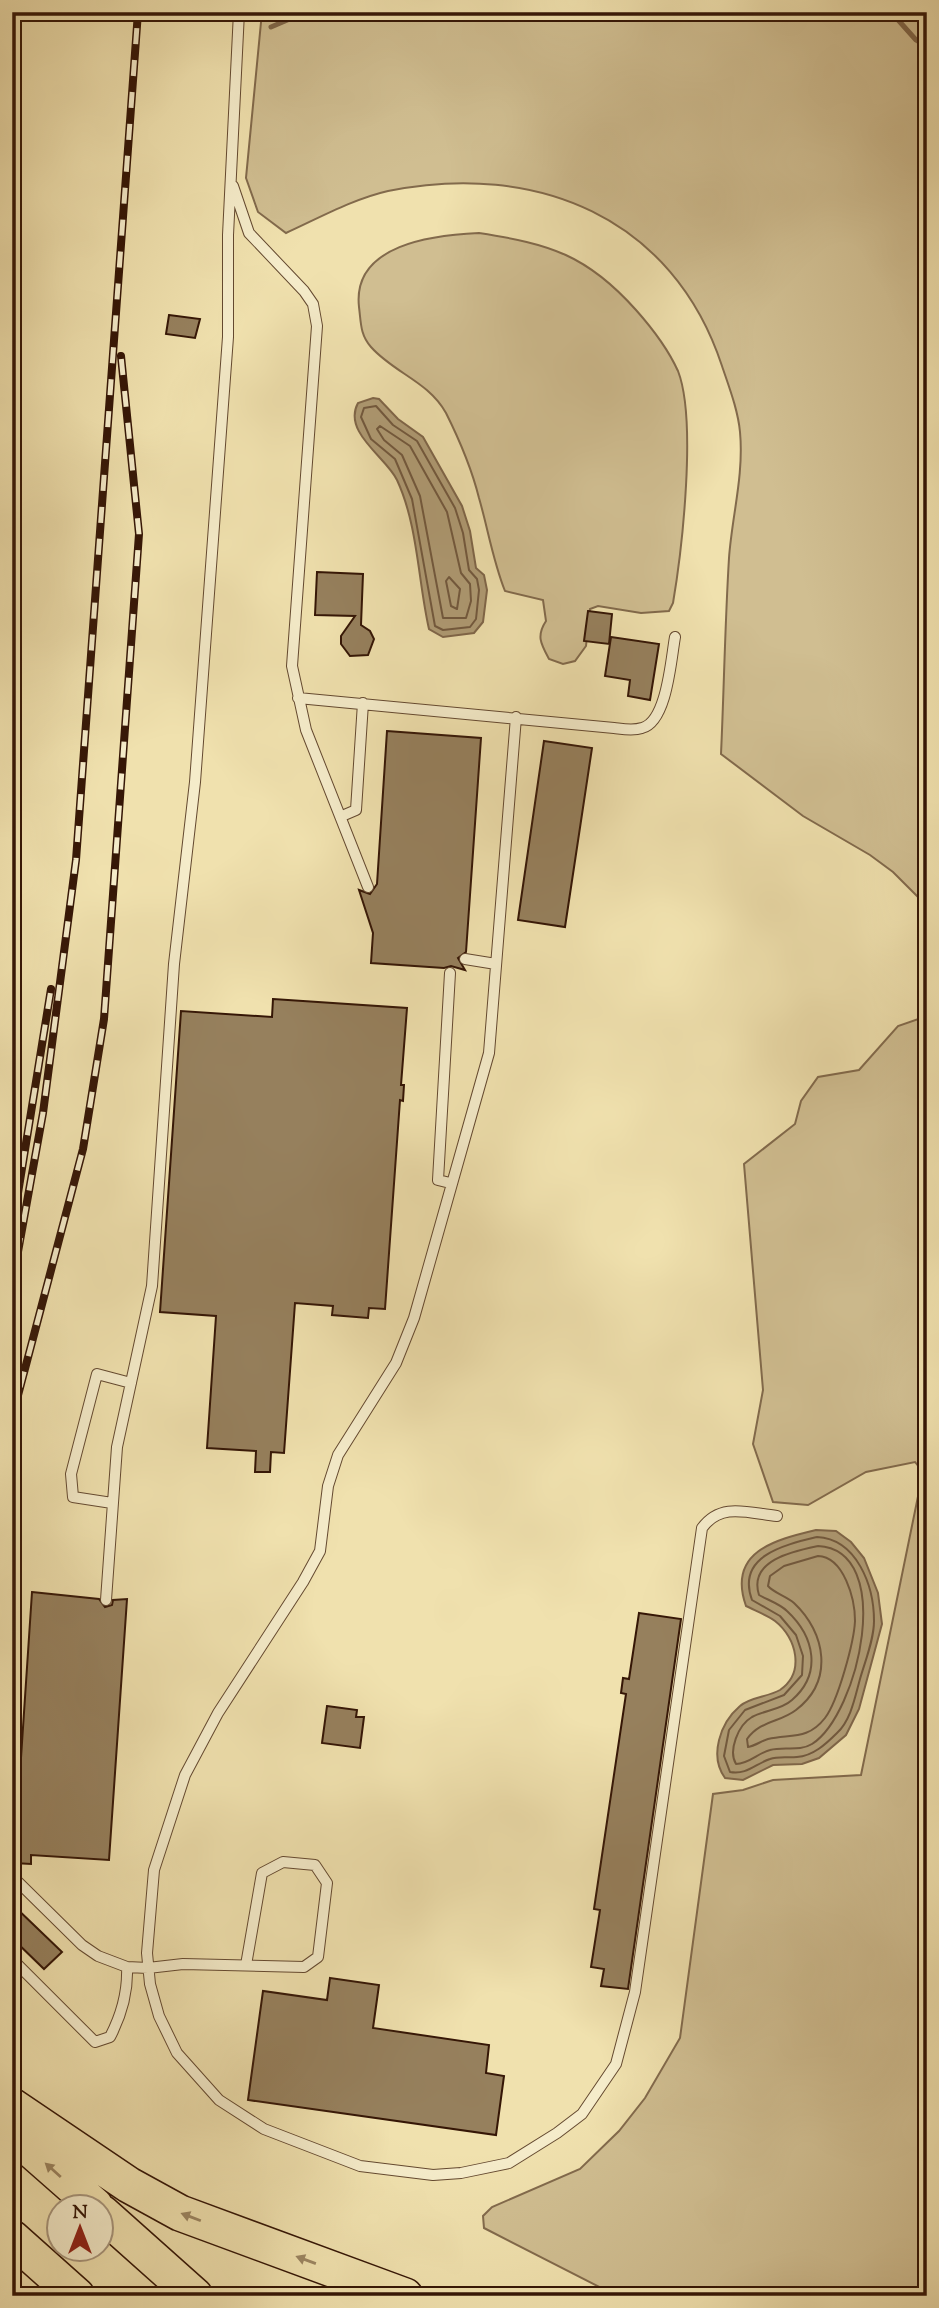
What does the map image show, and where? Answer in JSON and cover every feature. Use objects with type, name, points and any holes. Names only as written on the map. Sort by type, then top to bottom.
[{"type":"highway","points":[[12,2106],[129,2185],[180,2213],[405,2296]]},
{"type":"highway","points":[[12,2133],[77,2192]]},
{"type":"highway","points":[[116,2225],[195,2296]]},
{"type":"highway","points":[[12,2238],[77,2296]]},
{"type":"lane","points":[[106,1600],[117,1447],[152,1286],[174,964],[194,792],[228,337],[228,235],[239,12]]},
{"type":"lane","points":[[231,179],[249,233],[313,304],[317,326],[292,666],[306,730],[369,887]]},
{"type":"lane","points":[[298,698],[614,728],[644,728],[654,722],[663,703],[675,637]]},
{"type":"lane","points":[[342,816],[356,810],[363,703]]},
{"type":"lane","points":[[516,717],[489,1053],[450,1183],[414,1318],[396,1363],[338,1455],[332,1470],[320,1550],[303,1582],[218,1713],[185,1775],[154,1870],[148,1968],[159,2016],[177,2053],[202,2084],[240,2114],[295,2142],[360,2166],[433,2175],[461,2173],[509,2163],[582,2114],[616,2064],[635,1992],[702,1528],[711,1515],[722,1511],[777,1516]]},
{"type":"lane","points":[[465,960],[496,964]]},
{"type":"lane","points":[[450,973],[438,1180],[450,1183]]},
{"type":"lane","points":[[112,1503],[74,1497],[71,1474],[97,1374],[131,1383]]},
{"type":"lane","points":[[12,1876],[82,1945],[98,1956],[127,1967],[148,1968],[183,1964],[303,1967],[318,1957],[327,1883],[315,1865],[283,1862],[262,1873],[246,1965]]},
{"type":"lane","points":[[12,1959],[95,2042],[110,2037],[117,2024],[128,1982],[127,1967]]},
{"type":"shaded area","points":[[262,12],[927,12],[927,906],[893,872],[870,855],[803,816],[721,754],[729,558],[739,480],[740,432],[722,366],[700,314],[670,272],[634,237],[592,211],[546,194],[496,185],[443,184],[388,191],[349,204],[286,233],[258,212],[246,178]]},
{"type":"shaded area","points":[[479,233],[547,248],[584,264],[601,276],[636,310],[659,339],[678,371],[684,393],[687,420],[686,486],[673,603],[669,611],[641,613],[598,606],[590,609],[586,646],[575,661],[563,664],[549,659],[542,644],[540,636],[546,621],[543,600],[505,591],[473,477],[446,413],[430,393],[371,347],[362,328],[360,286],[368,269],[382,256],[419,241]]},
{"type":"shaded area","points":[[927,1016],[927,2296],[617,2296],[484,2228],[483,2216],[492,2207],[580,2169],[619,2131],[645,2098],[680,2038],[713,1794],[743,1790],[773,1780],[861,1775],[923,1472],[915,1462],[866,1472],[808,1505],[773,1502],[753,1444],[763,1390],[744,1164],[795,1124],[801,1101],[818,1077],[859,1070],[898,1026]]},
{"type":"water","points":[[373,398],[379,399],[398,419],[423,437],[462,506],[470,531],[476,568],[484,575],[487,590],[483,622],[474,633],[443,637],[429,629],[404,497],[392,472],[368,444],[356,424],[358,403]]},
{"type":"water","points":[[816,1530],[836,1531],[851,1542],[864,1558],[878,1593],[882,1624],[859,1709],[846,1735],[819,1758],[802,1764],[773,1765],[743,1780],[725,1778],[720,1769],[717,1750],[727,1721],[744,1703],[780,1690],[788,1683],[795,1665],[793,1646],[783,1628],[772,1619],[746,1606],[742,1588],[743,1573],[749,1561],[770,1544]]},
{"type":"building","points":[[169,315],[200,319],[195,338],[166,334]]},
{"type":"building","points":[[317,572],[363,574],[361,625],[370,631],[374,639],[368,655],[350,656],[341,644],[341,636],[355,616],[315,615]]},
{"type":"building","points":[[588,611],[612,614],[609,644],[584,641]]},
{"type":"building","points":[[611,637],[659,644],[650,700],[628,696],[630,680],[605,676]]},
{"type":"building","points":[[387,731],[481,738],[466,952],[458,958],[465,970],[451,966],[444,968],[371,963],[373,933],[359,890],[370,894],[377,884]]},
{"type":"building","points":[[544,741],[592,748],[565,927],[518,920]]},
{"type":"building","points":[[273,999],[407,1008],[401,1085],[404,1085],[403,1101],[400,1100],[385,1309],[369,1308],[368,1318],[332,1315],[333,1306],[295,1303],[284,1453],[271,1452],[270,1472],[255,1472],[256,1451],[207,1448],[216,1316],[160,1312],[181,1011],[272,1017]]},
{"type":"building","points":[[32,1592],[99,1599],[105,1607],[112,1605],[113,1600],[127,1599],[109,1860],[31,1855],[31,1864],[14,1863]]},
{"type":"building","points":[[639,1613],[681,1619],[628,1989],[601,1986],[604,1969],[591,1967],[600,1910],[594,1909],[626,1694],[621,1693],[623,1678],[629,1679]]},
{"type":"building","points":[[327,1706],[357,1710],[356,1717],[364,1717],[360,1748],[322,1743]]},
{"type":"building","points":[[12,1904],[62,1952],[44,1969],[12,1938]]},
{"type":"building","points":[[330,1978],[379,1985],[373,2028],[489,2045],[486,2073],[504,2076],[496,2135],[248,2100],[263,1991],[327,2000]]},
{"type":"waterway","points":[[105,12],[113,14]]},
{"type":"waterway","points":[[271,27],[292,18],[327,12]]},
{"type":"waterway","points":[[891,12],[916,40],[927,47]]},
{"type":"railway","points":[[12,1285],[43,1113],[76,860],[138,12]]},
{"type":"railway","points":[[12,1418],[83,1149],[104,1019],[139,534],[121,356]]},
{"type":"railway","points":[[12,1230],[51,989]]}]
